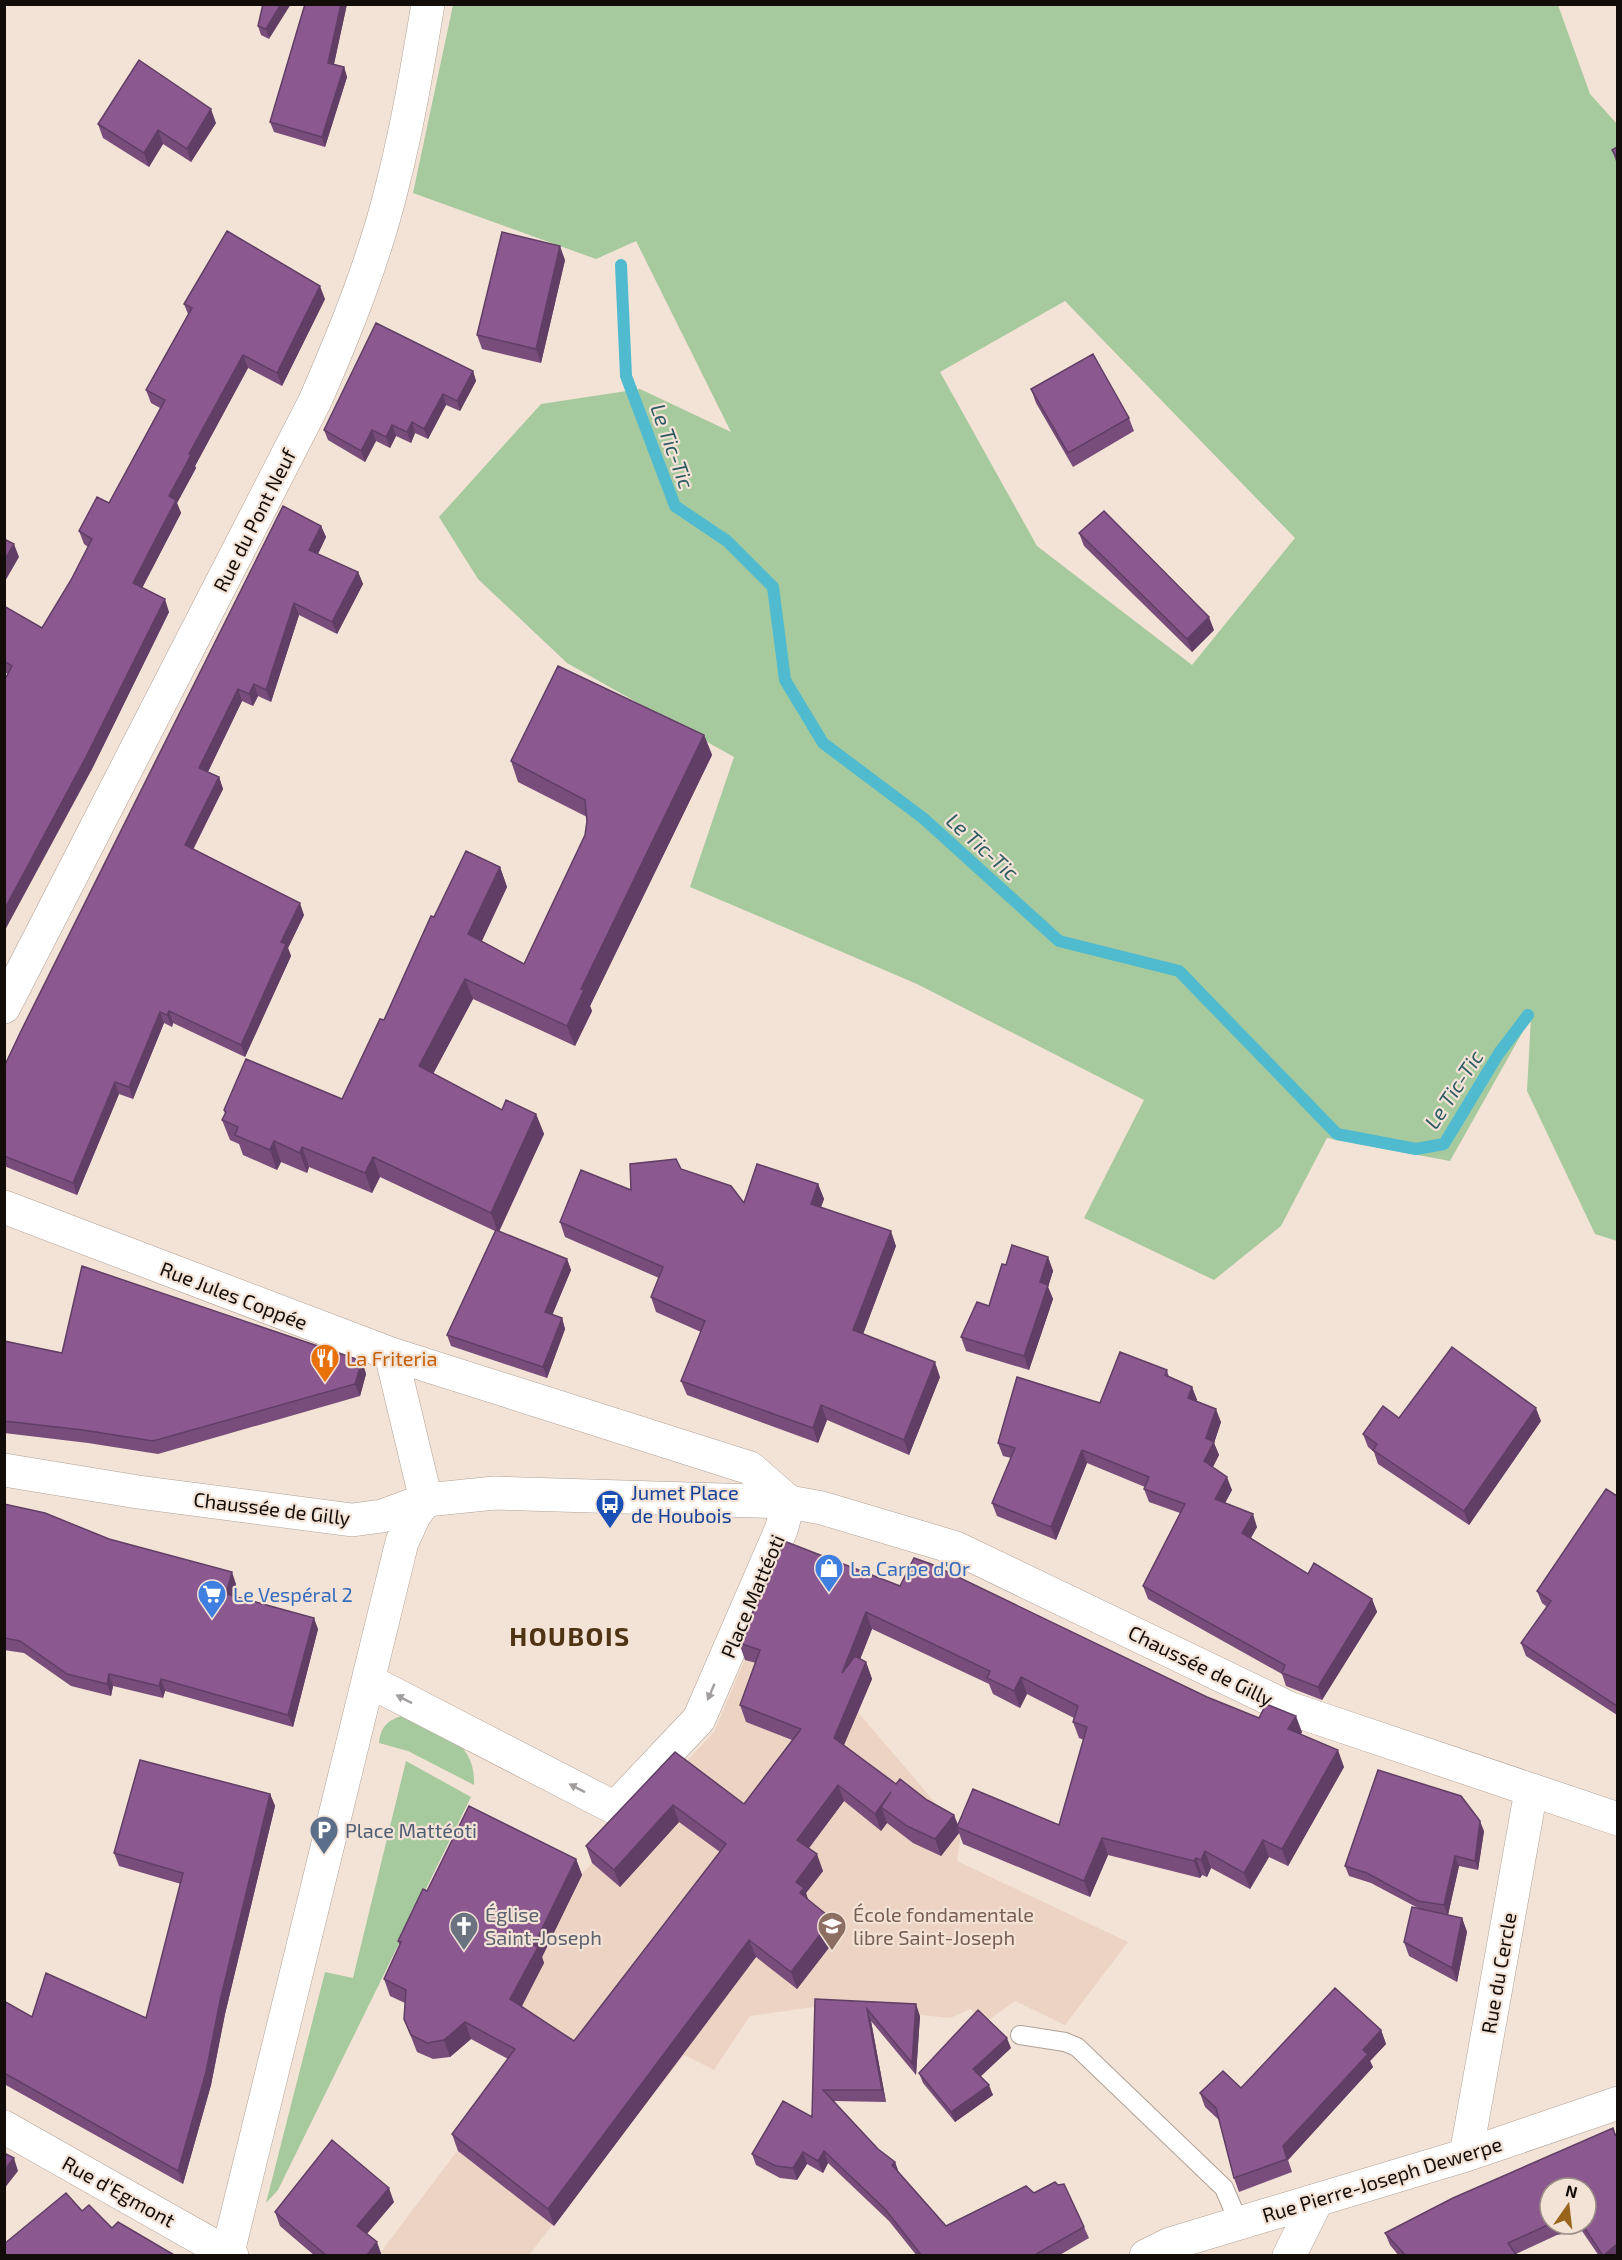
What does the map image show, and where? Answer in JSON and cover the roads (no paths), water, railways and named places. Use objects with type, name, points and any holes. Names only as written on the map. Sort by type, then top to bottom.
[{"type":"street","name":"Rue du Pont Neuf","points":[[4,1007],[315,401],[341,341],[362,286],[393,184],[428,4]]},
{"type":"street","name":"Rue Jules Coppée","points":[[4,1207],[391,1354]]},
{"type":"street","points":[[230,2254],[402,1542],[415,1514],[426,1500],[391,1354]]},
{"type":"street","points":[[391,1354],[432,1370],[750,1468],[789,1502]]},
{"type":"street","name":"Chaussée de Gilly","points":[[4,1470],[138,1492],[352,1520],[382,1516],[426,1500],[495,1493],[789,1502],[822,1508],[956,1548],[1291,1709],[1617,1819]]},
{"type":"street","name":"Place Mattéoti","points":[[369,1681],[615,1808],[699,1719],[781,1530],[789,1502]]},
{"type":"street","name":"Rue du Cercle","points":[[1466,2155],[1531,1791]]},
{"type":"street","name":"Rue Pierre-Joseph Dewerpe","points":[[1146,2256],[1170,2244],[1466,2155],[1617,2103]]},
{"type":"street","name":"Rue d'Egmont","points":[[4,2127],[230,2254]]},
{"type":"street","points":[[1289,2256],[1317,2200]]},
{"type":"lane","points":[[1020,2035],[1065,2042],[1077,2047],[1224,2188],[1239,2223]]},
{"type":"waterway","name":"Le Tic-Tic","points":[[621,265],[626,376],[675,506],[727,541],[773,587],[785,680],[823,743],[923,818],[1059,941],[1179,971],[1337,1134],[1416,1149],[1444,1144],[1499,1053],[1528,1015]]},
{"type":"place","name":"La Friteria","points":[[325,1384]]},
{"type":"place","name":"Jumet Place de Houbois","points":[[610,1530]]},
{"type":"place","name":"La Carpe d'Or","points":[[829,1594]]},
{"type":"place","name":"Le Vespéral 2","points":[[212,1620]]},
{"type":"place","name":"Place Mattéoti","points":[[324,1856]]},
{"type":"place","name":"Église Saint-Joseph","points":[[464,1952]]},
{"type":"place","name":"École fondamentale libre Saint-Joseph","points":[[832,1952]]},
{"type":"district","name":"HOUBOIS","points":[[570,1635]]}]
